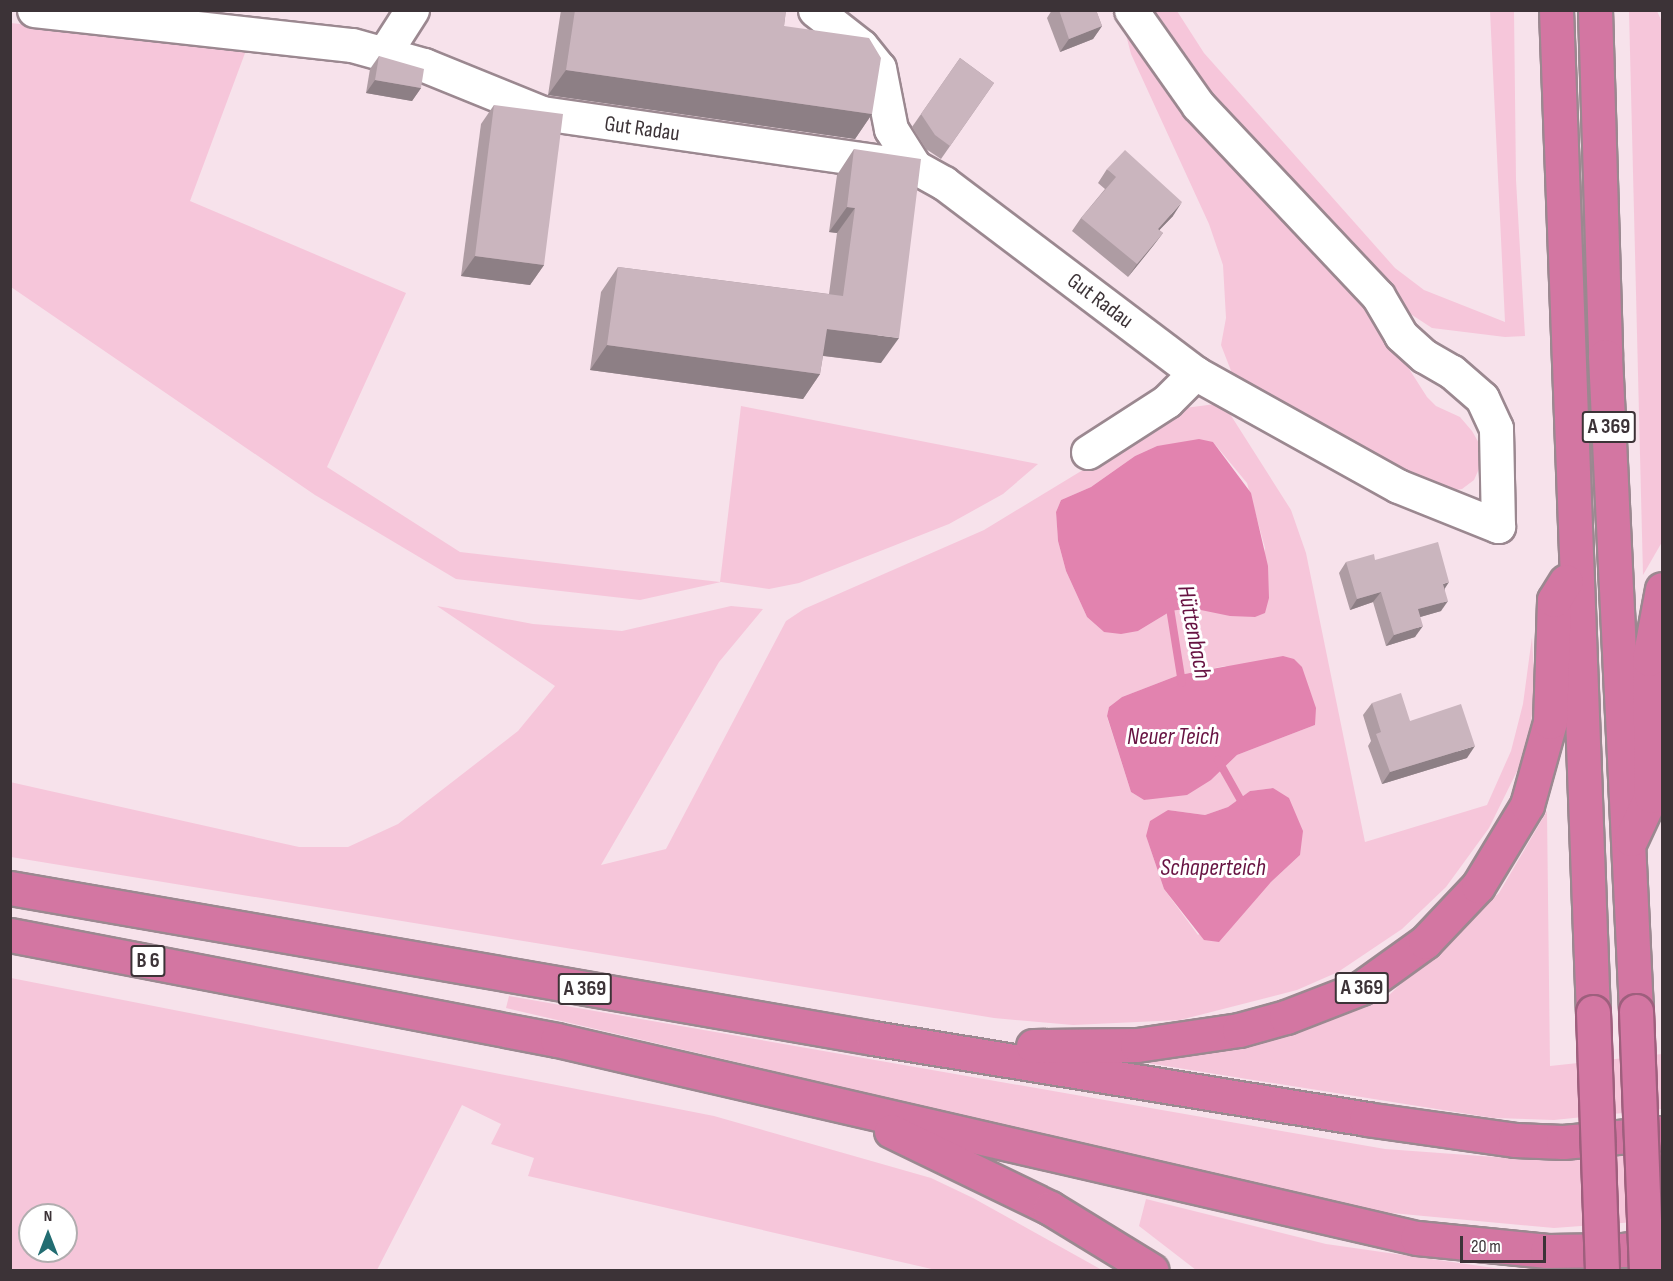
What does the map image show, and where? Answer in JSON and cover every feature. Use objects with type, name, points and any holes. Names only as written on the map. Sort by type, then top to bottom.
[{"type":"highway","name":"A 369","points":[[1556,10],[1602,1270]]},
{"type":"highway","name":"A 369","points":[[1595,10],[1605,356],[1629,843],[1646,1270]]},
{"type":"highway","name":"A 369","points":[[297,940],[873,1038],[1077,1048],[1181,1039],[1239,1029],[1321,1006],[1361,988],[1393,968],[1460,908],[1505,847],[1527,805],[1550,722],[1554,600],[1575,567]]},
{"type":"highway","points":[[1629,843],[1652,795],[1649,659],[1662,589]]},
{"type":"highway","name":"B 6","points":[[10,888],[297,940]]},
{"type":"highway","name":"B 6","points":[[10,935],[285,987]]},
{"type":"highway","name":"A 369","points":[[285,987],[557,1040],[1417,1238],[1547,1251],[1623,1250],[1662,1245]]},
{"type":"highway","points":[[873,1038],[1515,1140],[1563,1142],[1662,1133]]},
{"type":"highway","points":[[812,1097],[990,1176],[1151,1270]]},
{"type":"street","name":"Gut Radau","points":[[34,10],[352,45],[385,52],[542,113],[915,167],[944,183],[1195,373],[1398,486],[1498,526],[1496,428],[1482,398],[1452,372],[1424,356],[1401,335],[1378,296],[1198,105],[1131,10]]},
{"type":"street","points":[[385,52],[412,10]]},
{"type":"street","points":[[815,10],[861,46],[879,68],[891,129],[915,167]]},
{"type":"street","points":[[1088,452],[1167,401],[1195,373]]},
{"type":"shaded area","points":[[1147,11],[1177,11],[1204,53],[1395,268],[1424,290],[1505,322],[1490,11],[1514,11],[1516,180],[1525,336],[1505,337],[1432,328],[1409,313],[1251,145]]},
{"type":"shaded area","points":[[1629,11],[1657,11],[1662,22],[1662,542],[1643,575]]},
{"type":"shaded area","points":[[1120,12],[1374,314],[1427,397],[1436,406],[1460,417],[1472,431],[1480,445],[1482,462],[1474,480],[1462,489],[1442,492],[1235,381],[1221,345],[1226,318],[1223,265],[1209,224],[1131,54]]},
{"type":"shaded area","points":[[10,23],[248,45],[190,201],[406,293],[327,467],[460,552],[720,582],[741,406],[1038,464],[1003,494],[949,524],[799,583],[769,589],[721,582],[640,600],[456,579],[315,495],[11,287]]},
{"type":"shaded area","points":[[1223,403],[1291,510],[1306,553],[1365,842],[1487,805],[1511,751],[1523,704],[1532,637],[1535,693],[1527,751],[1489,828],[1446,887],[1402,929],[1338,972],[1297,990],[1180,1020],[1073,1025],[994,1018],[11,857],[10,782],[299,847],[348,847],[398,824],[518,731],[555,686],[437,606],[533,624],[622,631],[731,606],[763,609],[719,662],[601,865],[666,849],[786,621],[804,609],[984,530],[1185,408]],"holes":[[[1213,442],[1247,483],[1265,548],[1255,617],[1191,608],[1171,611],[1138,631],[1104,632],[1087,617],[1066,571],[1058,541],[1056,512],[1061,500],[1091,487],[1135,456],[1157,446]],[[1225,666],[1315,725],[1237,755],[1211,780],[1144,800],[1131,792],[1107,717],[1109,707],[1122,697],[1179,675]],[[1273,788],[1300,855],[1271,882],[1198,935],[1164,889],[1146,836],[1168,810],[1205,815],[1228,807],[1250,791]]]},
{"type":"shaded area","points":[[1547,811],[1550,1066],[1662,1054],[1662,1109],[1554,1120],[1493,1118],[1128,1060],[1328,1018],[1389,995],[1499,893]]},
{"type":"shaded area","points":[[11,978],[714,1116],[931,1178],[973,1198],[1102,1270],[936,1270],[528,1176],[534,1158],[491,1144],[501,1124],[462,1105],[377,1270],[11,1270]]},
{"type":"shaded area","points":[[509,996],[1385,1149],[1552,1161],[1662,1149],[1662,1220],[1554,1228],[1370,1211],[506,1008]]},
{"type":"shaded area","points":[[1146,1199],[1326,1244],[1508,1270],[1196,1270],[1139,1226]]},
{"type":"water","points":[[1199,439],[1213,442],[1251,493],[1268,566],[1269,598],[1265,613],[1255,617],[1230,616],[1191,608],[1171,611],[1138,631],[1121,634],[1104,632],[1087,617],[1066,571],[1058,541],[1056,512],[1061,500],[1091,487],[1135,456],[1157,446]]},
{"type":"water","name":"Neuer Teich","points":[[1283,656],[1294,659],[1302,667],[1316,708],[1315,725],[1237,755],[1211,780],[1187,795],[1144,800],[1131,792],[1107,716],[1109,707],[1122,697],[1179,675]]},
{"type":"water","name":"Schaperteich","points":[[1273,788],[1289,798],[1303,831],[1300,855],[1271,882],[1219,942],[1204,940],[1164,889],[1146,836],[1150,821],[1168,810],[1205,815],[1228,807],[1250,791]]},
{"type":"building","points":[[575,10],[786,10],[784,26],[869,38],[881,58],[872,114],[566,70]]},
{"type":"building","points":[[1059,10],[1096,10],[1102,26],[1069,39]]},
{"type":"building","points":[[379,56],[424,69],[421,88],[375,80]]},
{"type":"building","points":[[960,58],[994,83],[950,146],[935,135],[921,114]]},
{"type":"building","points":[[494,105],[563,114],[544,265],[475,256]]},
{"type":"building","points":[[854,149],[921,159],[899,338],[827,329],[820,374],[607,345],[618,267],[843,296],[855,208],[847,207]]},
{"type":"building","points":[[1125,150],[1182,202],[1158,229],[1163,233],[1137,264],[1081,218],[1116,177],[1107,169]]},
{"type":"building","points":[[1438,542],[1449,582],[1443,584],[1448,601],[1418,609],[1423,626],[1394,635],[1381,592],[1357,599],[1346,562],[1374,554],[1375,560]]},
{"type":"building","points":[[1401,693],[1410,721],[1461,704],[1475,746],[1390,772],[1376,734],[1381,732],[1372,703]]},
{"type":"waterway","name":"Hüttenbach","points":[[1169,602],[1182,683]]},
{"type":"waterway","name":"Hüttenbach","points":[[1218,760],[1244,806]]}]
